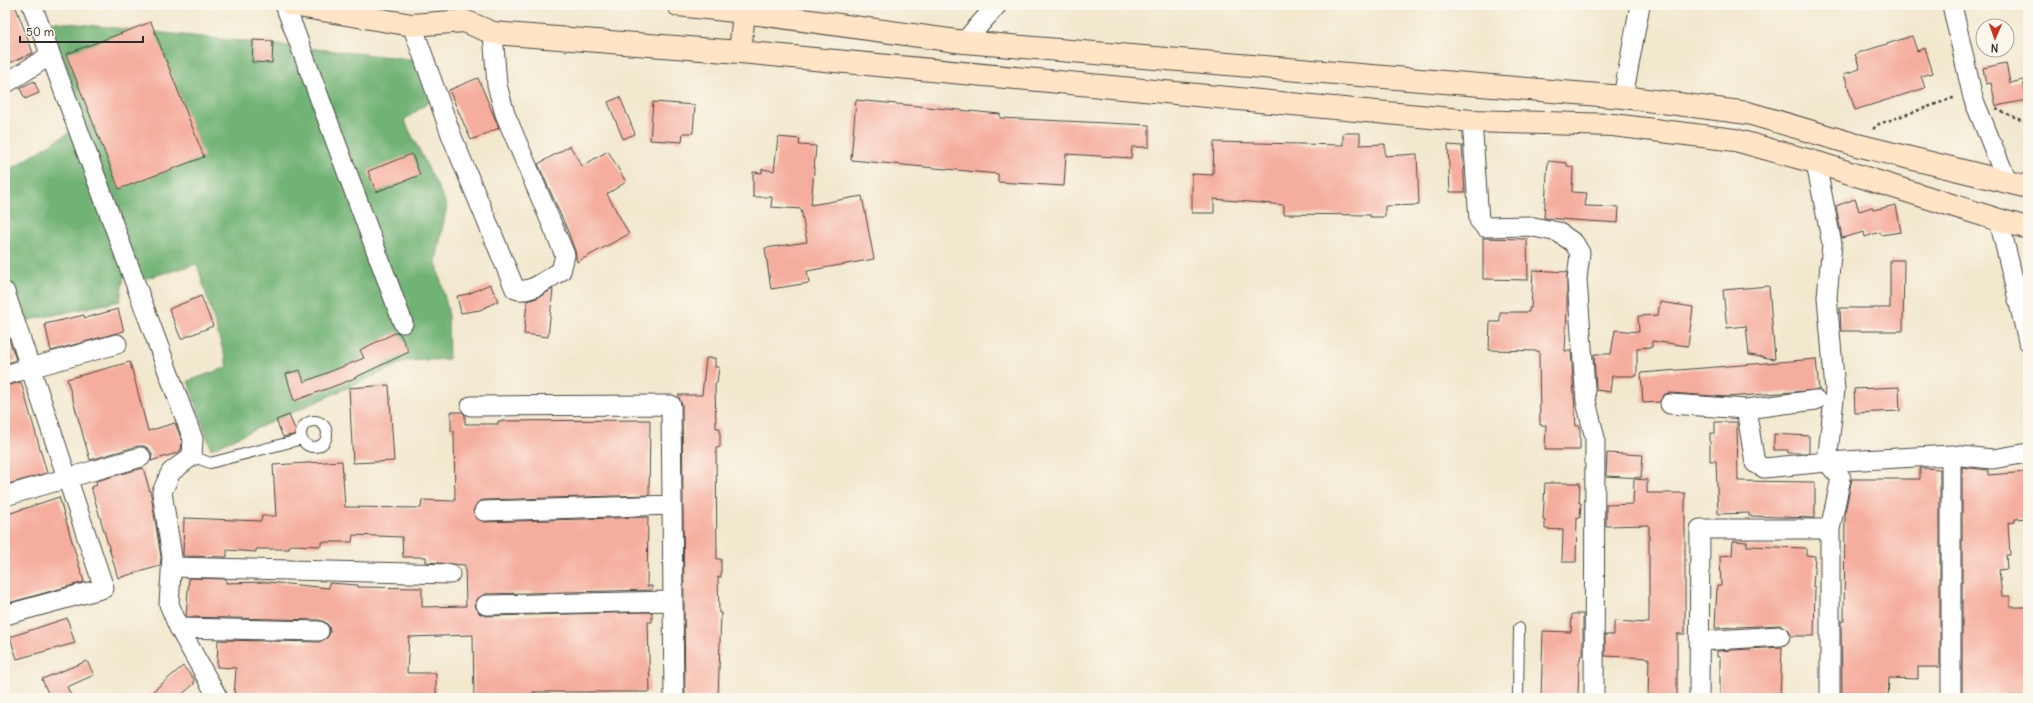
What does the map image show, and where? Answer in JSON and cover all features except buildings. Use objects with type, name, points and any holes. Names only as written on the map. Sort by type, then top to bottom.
[{"type":"main road","points":[[292,5],[412,25],[464,21],[493,33],[740,52],[1472,121],[1613,126],[1735,140],[1818,163],[2028,228]]},
{"type":"main road","points":[[678,5],[744,12],[964,42],[1623,97],[1748,113],[1857,145],[2028,187]]},
{"type":"main road","points":[[740,52],[744,12]]},
{"type":"street","points":[[32,5],[193,439],[192,456],[171,472],[162,492],[172,557],[169,604],[179,628],[218,698]]},
{"type":"street","points":[[285,5],[403,323]]},
{"type":"street","points":[[964,42],[997,5]]},
{"type":"street","points":[[1623,97],[1640,5]]},
{"type":"street","points":[[1952,5],[1973,98],[2007,181]]},
{"type":"street","points":[[412,25],[455,144],[515,289],[521,292],[528,290],[561,271],[565,256],[505,114],[497,85],[493,33]]},
{"type":"street","points":[[5,84],[50,56]]},
{"type":"street","points":[[1472,121],[1479,220],[1485,226],[1529,226],[1558,232],[1574,243],[1580,253],[1577,280],[1586,393],[1595,438],[1594,698]]},
{"type":"street","points":[[1818,163],[1817,169],[1832,244],[1827,297],[1835,390],[1827,462],[1841,478],[1830,529],[1830,698]]},
{"type":"street","points":[[1999,220],[2028,341]]},
{"type":"street","points":[[5,292],[104,588],[5,615]]},
{"type":"street","points":[[5,375],[116,344]]},
{"type":"street","points":[[1670,404],[1746,409],[1816,400]]},
{"type":"street","points":[[471,406],[671,405],[673,697]]},
{"type":"street","points":[[1746,409],[1755,463],[1764,468],[1827,462],[1951,455],[1993,459],[2028,453]]},
{"type":"street","points":[[1951,455],[1951,698]]},
{"type":"street","points":[[5,496],[142,457]]},
{"type":"street","points":[[484,511],[672,505]]},
{"type":"street","points":[[1699,698],[1700,529],[1830,529]]},
{"type":"street","points":[[172,567],[450,574]]},
{"type":"street","points":[[486,605],[673,601]]},
{"type":"street","points":[[179,628],[319,631]]},
{"type":"street","points":[[1700,642],[1780,636]]},
{"type":"lane","points":[[192,456],[210,463],[302,439]]},
{"type":"lane","points":[[1518,698],[1519,628]]},
{"type":"path","points":[[1857,145],[1879,124],[1960,96],[1973,98],[2028,123]]},
{"type":"green space","points":[[50,21],[420,60],[439,95],[404,120],[447,205],[436,261],[448,311],[449,359],[407,361],[211,449],[188,381],[228,367],[197,264],[140,280]]},
{"type":"green space","points":[[73,130],[125,270],[120,301],[5,325],[5,173]]}]
